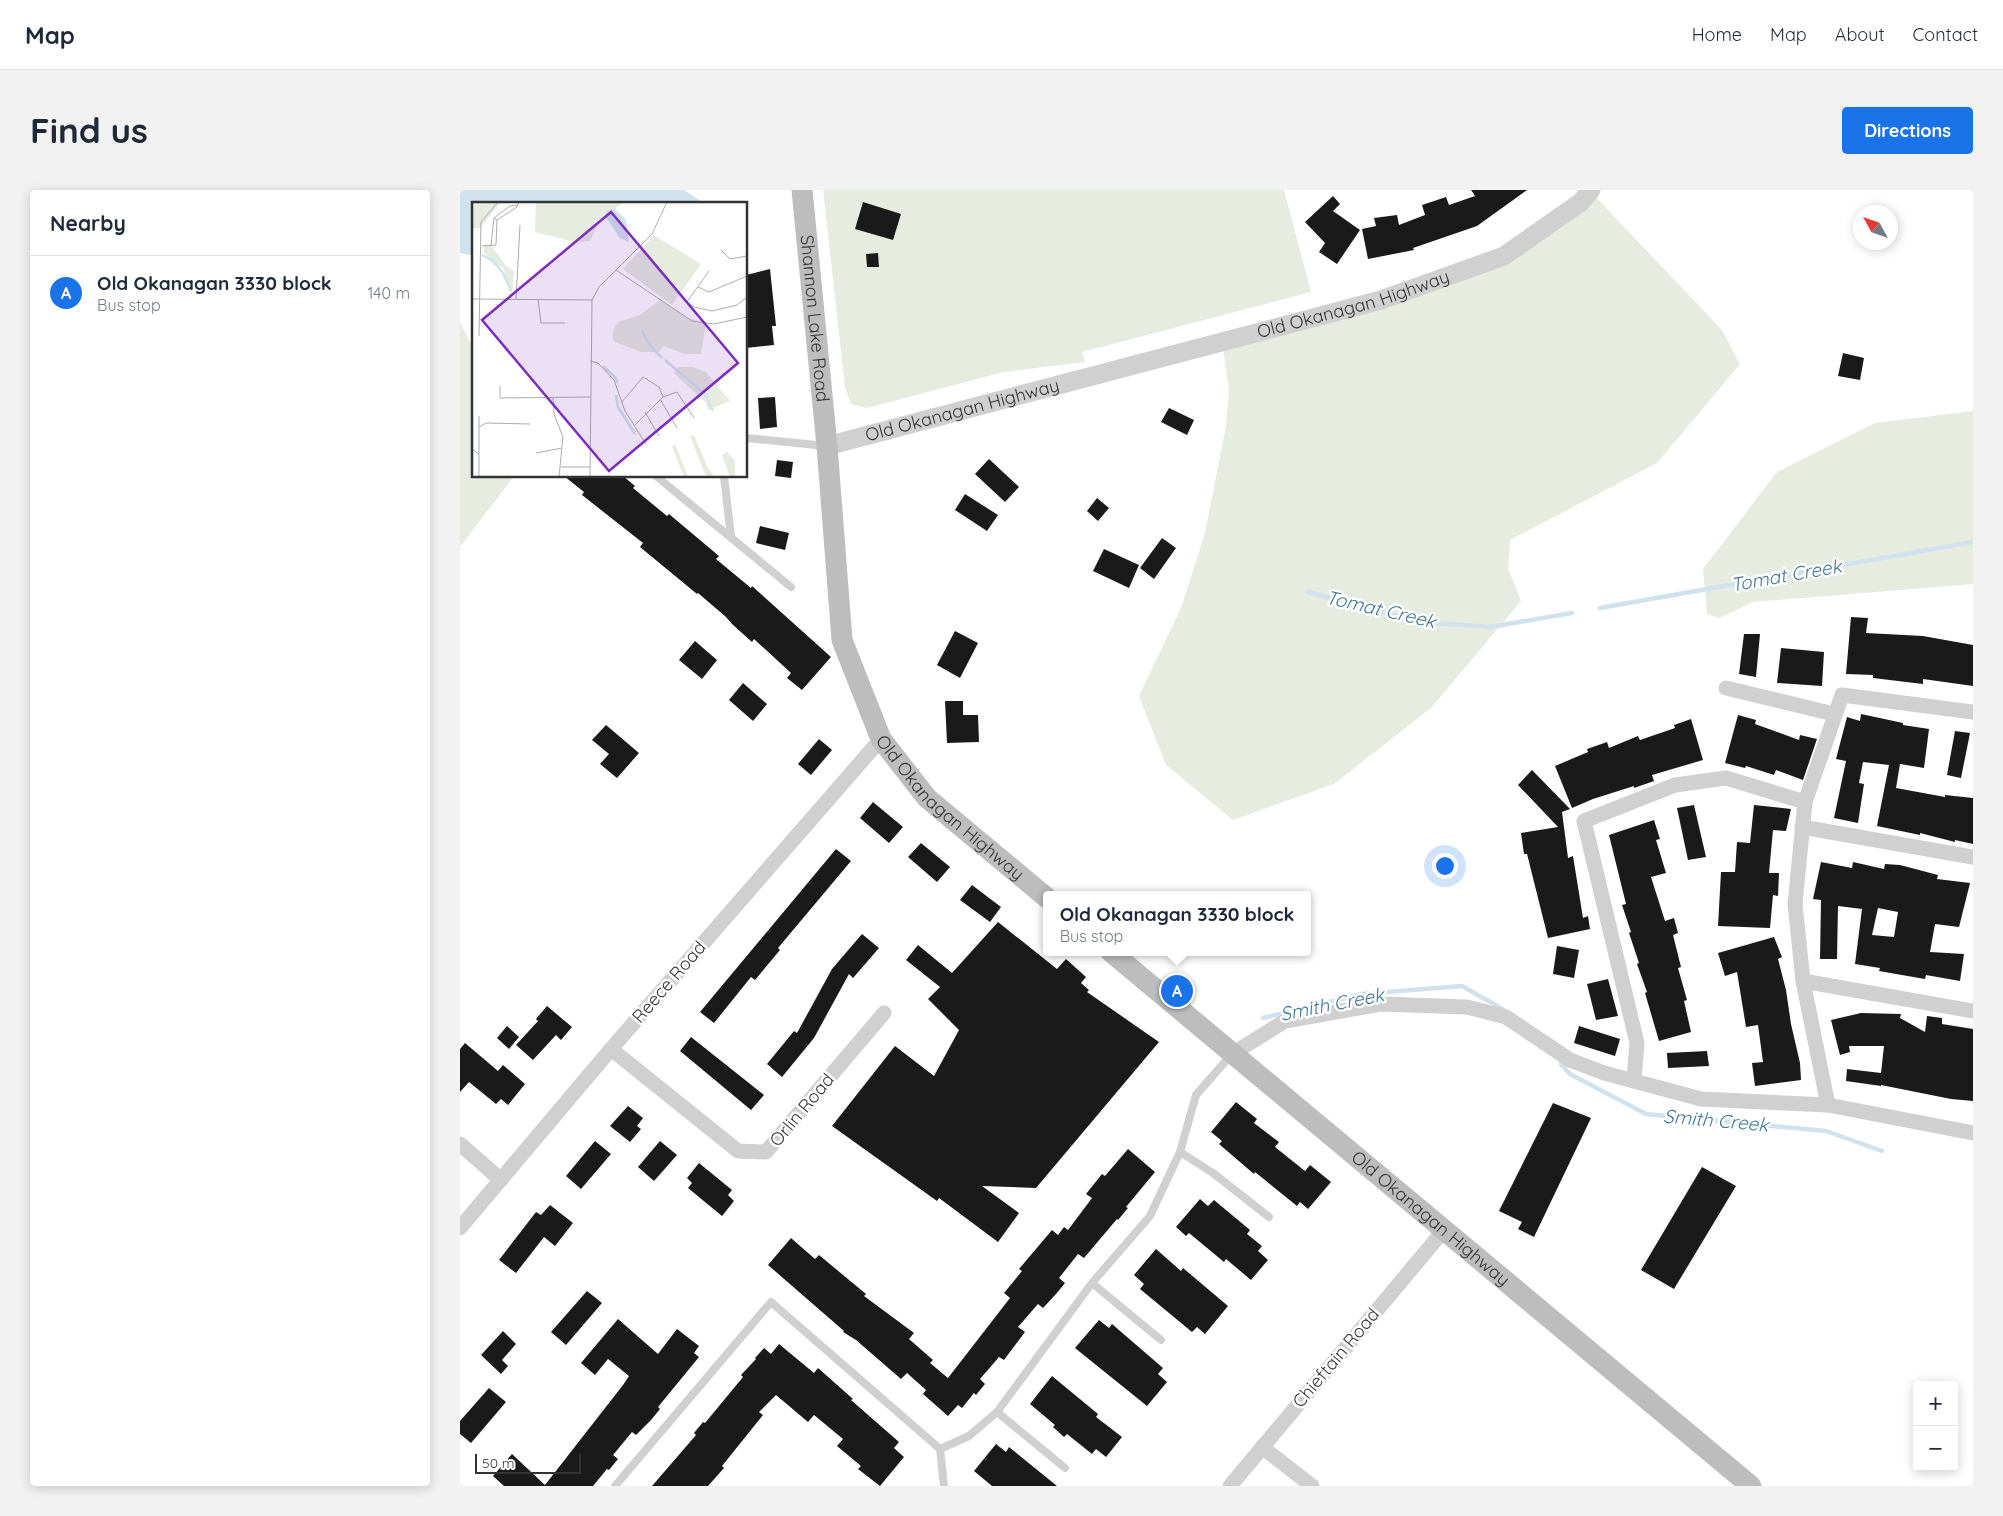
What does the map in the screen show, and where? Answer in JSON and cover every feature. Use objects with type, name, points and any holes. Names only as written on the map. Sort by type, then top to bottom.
[{"type":"main road","name":"Shannon Lake Road","points":[[802,190],[826,446]]},
{"type":"main road","name":"Old Okanagan Highway","points":[[826,446],[842,640],[881,739],[926,798],[1043,895]]},
{"type":"main road","name":"Old Okanagan Highway","points":[[1116,956],[1751,1486]]},
{"type":"street","name":"Old Okanagan Highway","points":[[826,446],[1382,300],[1504,256],[1581,202],[1591,190]]},
{"type":"street","points":[[1726,688],[1834,714]]},
{"type":"street","points":[[1828,1105],[1803,981],[1795,904],[1806,802],[1834,714],[1842,695],[1973,712]]},
{"type":"street","name":"Reece Road","points":[[460,1228],[611,1049],[881,739]]},
{"type":"street","points":[[1634,1080],[1638,1042],[1584,821],[1675,785],[1726,778],[1806,802]]},
{"type":"street","points":[[1802,827],[1973,857]]},
{"type":"street","points":[[1803,981],[1973,1011]]},
{"type":"street","points":[[1232,1054],[1285,1021],[1381,1004],[1467,1007],[1506,1017],[1570,1060],[1604,1073],[1701,1099],[1828,1105],[1973,1132]]},
{"type":"street","name":"Orlin Road","points":[[611,1049],[738,1151],[766,1152],[884,1013]]},
{"type":"street","points":[[460,1144],[501,1180]]},
{"type":"street","name":"Chieftain Road","points":[[1230,1486],[1444,1230]]},
{"type":"street","points":[[1262,1447],[1312,1486]]},
{"type":"lane","points":[[748,438],[826,446]]},
{"type":"lane","points":[[658,478],[792,587]]},
{"type":"lane","points":[[724,478],[731,537]]},
{"type":"lane","points":[[940,1449],[969,1436],[997,1412],[1092,1283],[1150,1216],[1180,1152],[1196,1095],[1232,1054]]},
{"type":"lane","points":[[1180,1152],[1213,1173],[1269,1217]]},
{"type":"lane","points":[[1092,1283],[1161,1340]]},
{"type":"lane","points":[[615,1486],[771,1302],[940,1449],[944,1486]]},
{"type":"lane","points":[[997,1412],[1064,1468]]},
{"type":"shaded area","points":[[823,190],[1284,190],[1311,292],[1082,352],[1085,362],[1004,372],[867,408],[851,404],[845,388]]},
{"type":"shaded area","points":[[1589,190],[1722,330],[1740,364],[1657,463],[1510,540],[1508,568],[1521,601],[1431,708],[1334,784],[1233,820],[1166,765],[1139,696],[1181,608],[1205,533],[1226,426],[1229,389],[1222,342],[1449,273],[1547,224]]},
{"type":"shaded area","points":[[460,322],[472,346],[472,478],[512,478],[460,547]]},
{"type":"shaded area","points":[[1973,411],[1973,584],[1753,602],[1719,618],[1707,614],[1703,569],[1777,472],[1875,423]]},
{"type":"water","points":[[460,190],[684,190],[702,202],[472,202],[472,256],[460,253]]},
{"type":"building","points":[[1471,190],[1527,190],[1477,226],[1413,248],[1414,250],[1368,259],[1362,229],[1376,226],[1374,218],[1397,215],[1399,225],[1425,215],[1422,205],[1446,197],[1449,205],[1475,196]]},
{"type":"building","points":[[1333,196],[1340,204],[1333,211],[1360,230],[1337,264],[1319,252],[1325,243],[1305,222]]},
{"type":"building","points":[[863,202],[901,214],[893,240],[855,229]]},
{"type":"building","points":[[878,253],[879,267],[867,267],[866,254]]},
{"type":"building","points":[[770,269],[776,326],[772,326],[774,345],[748,348],[748,274]]},
{"type":"building","points":[[1843,353],[1864,358],[1860,380],[1838,376]]},
{"type":"building","points":[[775,397],[777,427],[760,429],[758,398]]},
{"type":"building","points":[[1169,408],[1194,420],[1187,435],[1161,422]]},
{"type":"building","points":[[989,459],[1019,487],[1005,502],[975,474]]},
{"type":"building","points":[[777,460],[793,462],[791,478],[775,476]]},
{"type":"building","points":[[566,478],[625,478],[635,486],[633,488],[667,516],[669,514],[719,556],[716,559],[751,588],[752,586],[831,657],[802,690],[787,678],[791,673],[754,639],[752,642],[698,593],[640,547],[643,543],[582,495],[584,492]]},
{"type":"building","points":[[965,494],[998,515],[987,531],[955,510]]},
{"type":"building","points":[[1097,498],[1109,508],[1098,521],[1087,511]]},
{"type":"building","points":[[760,526],[789,533],[785,550],[756,543]]},
{"type":"building","points":[[1162,538],[1176,548],[1154,579],[1140,568]]},
{"type":"building","points":[[1104,549],[1139,565],[1129,588],[1093,571]]},
{"type":"building","points":[[1851,617],[1868,618],[1866,633],[1923,636],[1973,645],[1973,686],[1923,679],[1923,684],[1873,678],[1873,675],[1846,674]]},
{"type":"building","points":[[955,631],[978,643],[960,678],[937,665]]},
{"type":"building","points":[[1744,634],[1760,634],[1756,677],[1739,674]]},
{"type":"building","points":[[695,641],[717,660],[702,679],[679,660]]},
{"type":"building","points":[[1781,648],[1824,652],[1822,686],[1777,683]]},
{"type":"building","points":[[743,683],[767,704],[753,721],[729,700]]},
{"type":"building","points":[[945,701],[963,701],[963,715],[978,715],[979,742],[947,743]]},
{"type":"building","points":[[1861,714],[1903,723],[1903,725],[1929,729],[1924,768],[1900,764],[1896,788],[1945,797],[1945,795],[1973,798],[1973,844],[1877,826],[1889,765],[1863,762],[1859,783],[1864,784],[1858,823],[1834,818],[1846,761],[1836,759],[1847,717],[1860,721]]},
{"type":"building","points":[[1738,715],[1756,720],[1755,724],[1799,740],[1800,735],[1817,739],[1803,780],[1776,770],[1774,775],[1746,766],[1745,768],[1725,763]]},
{"type":"building","points":[[1691,719],[1703,760],[1652,775],[1654,781],[1593,799],[1572,808],[1555,766],[1588,752],[1587,749],[1607,742],[1609,748],[1638,736],[1640,740],[1675,728],[1674,725]]},
{"type":"building","points":[[606,725],[639,753],[617,778],[600,764],[609,754],[592,740]]},
{"type":"building","points":[[1955,731],[1970,733],[1961,778],[1947,775]]},
{"type":"building","points":[[819,739],[832,750],[811,775],[798,764]]},
{"type":"building","points":[[1532,770],[1570,809],[1562,812],[1568,858],[1573,856],[1583,918],[1588,916],[1590,929],[1548,938],[1527,854],[1524,854],[1521,833],[1558,827],[1518,785]]},
{"type":"building","points":[[873,802],[903,827],[889,843],[860,818]]},
{"type":"building","points":[[1694,805],[1706,857],[1688,860],[1677,808]]},
{"type":"building","points":[[1754,805],[1791,809],[1786,831],[1773,830],[1769,873],[1779,873],[1778,896],[1773,895],[1770,928],[1718,926],[1721,872],[1735,872],[1737,842],[1750,843]]},
{"type":"building","points":[[1654,820],[1660,839],[1656,840],[1666,873],[1651,877],[1665,921],[1674,918],[1678,933],[1673,935],[1681,967],[1678,968],[1687,1000],[1684,1001],[1691,1032],[1659,1041],[1645,993],[1647,992],[1637,964],[1639,963],[1629,933],[1631,932],[1622,905],[1626,904],[1609,835]]},
{"type":"building","points":[[921,843],[950,867],[937,882],[908,857]]},
{"type":"building","points":[[836,849],[851,861],[778,948],[780,950],[755,980],[751,977],[714,1023],[700,1012]]},
{"type":"building","points":[[1821,862],[1852,868],[1853,862],[1884,869],[1885,864],[1900,865],[1938,875],[1937,879],[1970,883],[1959,927],[1935,924],[1930,952],[1964,954],[1960,981],[1926,975],[1925,979],[1879,971],[1880,968],[1855,964],[1862,909],[1838,906],[1837,959],[1820,959],[1821,900],[1813,899]],"holes":[[[1878,908],[1898,912],[1894,937],[1872,935]]]},
{"type":"building","points":[[972,885],[1001,907],[990,922],[960,900]]},
{"type":"building","points":[[998,922],[1057,969],[1066,959],[1086,977],[1081,983],[1089,990],[1087,992],[1159,1042],[1036,1188],[982,1186],[1019,1213],[998,1242],[939,1198],[937,1201],[832,1126],[895,1046],[934,1076],[959,1030],[928,999],[940,987],[906,960],[918,945],[952,973]]},
{"type":"building","points":[[862,934],[879,948],[853,978],[849,974],[814,1038],[782,1077],[767,1064],[794,1031],[797,1033],[832,969]]},
{"type":"building","points":[[1774,937],[1782,957],[1778,959],[1800,1063],[1801,1080],[1755,1086],[1752,1063],[1763,1062],[1758,1025],[1746,1027],[1737,972],[1725,976],[1718,953]]},
{"type":"building","points":[[1557,946],[1579,950],[1574,978],[1553,974]]},
{"type":"building","points":[[1608,979],[1618,1016],[1596,1020],[1587,984]]},
{"type":"building","points":[[547,1006],[572,1027],[561,1040],[556,1035],[533,1060],[516,1045],[538,1021],[536,1019]]},
{"type":"building","points":[[1861,1013],[1901,1014],[1900,1018],[1925,1032],[1927,1016],[1942,1018],[1942,1024],[1973,1029],[1973,1101],[1846,1081],[1847,1069],[1881,1073],[1884,1046],[1849,1046],[1850,1052],[1840,1055],[1831,1020]]},
{"type":"building","points":[[507,1026],[519,1037],[509,1049],[497,1038]]},
{"type":"building","points":[[1579,1026],[1620,1039],[1615,1056],[1574,1043]]},
{"type":"building","points":[[691,1037],[764,1095],[751,1110],[680,1051]]},
{"type":"building","points":[[465,1043],[498,1071],[503,1065],[525,1084],[508,1105],[501,1099],[496,1104],[469,1082],[460,1092],[460,1049]]},
{"type":"building","points":[[1707,1051],[1709,1066],[1668,1068],[1667,1053]]},
{"type":"building","points":[[1236,1102],[1257,1119],[1254,1123],[1279,1142],[1275,1147],[1305,1171],[1310,1165],[1331,1182],[1308,1209],[1300,1202],[1297,1206],[1255,1172],[1254,1174],[1219,1144],[1222,1141],[1211,1132]]},
{"type":"building","points":[[1553,1103],[1591,1118],[1534,1237],[1518,1229],[1522,1222],[1499,1211]]},
{"type":"building","points":[[628,1106],[643,1118],[637,1126],[641,1129],[630,1142],[610,1126]]},
{"type":"building","points":[[595,1141],[611,1154],[581,1189],[566,1176]]},
{"type":"building","points":[[660,1141],[677,1155],[654,1181],[638,1167]]},
{"type":"building","points":[[1128,1149],[1155,1172],[1126,1207],[1128,1208],[1084,1258],[1078,1254],[1059,1278],[1065,1283],[1056,1294],[1043,1308],[1038,1304],[1018,1327],[1025,1332],[1004,1360],[999,1357],[980,1379],[985,1384],[976,1395],[974,1393],[962,1408],[958,1405],[948,1416],[923,1394],[926,1390],[907,1373],[901,1379],[856,1340],[843,1332],[768,1265],[791,1238],[815,1259],[819,1255],[866,1294],[864,1296],[914,1333],[909,1339],[933,1360],[930,1363],[948,1378],[1010,1298],[1004,1293],[1022,1271],[1019,1269],[1052,1230],[1058,1235],[1064,1227],[1068,1230],[1092,1198],[1086,1194],[1102,1174],[1105,1176]]},
{"type":"building","points":[[699,1163],[732,1190],[728,1195],[734,1201],[722,1216],[688,1188],[692,1183],[687,1178]]},
{"type":"building","points":[[1702,1167],[1736,1186],[1674,1289],[1641,1270]]},
{"type":"building","points":[[1200,1199],[1208,1206],[1214,1200],[1250,1230],[1247,1234],[1262,1246],[1258,1251],[1268,1260],[1251,1280],[1226,1259],[1224,1262],[1189,1233],[1186,1236],[1176,1227]]},
{"type":"building","points":[[550,1205],[573,1223],[555,1246],[544,1237],[516,1273],[499,1260],[536,1212],[541,1215]]},
{"type":"building","points":[[1156,1249],[1181,1271],[1183,1268],[1228,1306],[1205,1334],[1197,1327],[1192,1332],[1140,1289],[1144,1284],[1134,1275]]},
{"type":"building","points":[[587,1291],[602,1303],[566,1345],[551,1332]]},
{"type":"building","points":[[618,1319],[658,1354],[677,1329],[699,1346],[694,1353],[699,1357],[658,1407],[660,1409],[651,1420],[636,1435],[632,1432],[613,1455],[618,1459],[593,1486],[504,1486],[493,1476],[512,1454],[545,1485],[623,1385],[629,1376],[608,1359],[595,1375],[581,1363]]},
{"type":"building","points":[[1099,1320],[1109,1328],[1112,1324],[1163,1368],[1158,1374],[1167,1382],[1147,1406],[1075,1348]]},
{"type":"building","points":[[503,1331],[516,1344],[502,1360],[508,1366],[501,1374],[481,1355]]},
{"type":"building","points":[[779,1344],[814,1373],[818,1368],[899,1442],[894,1448],[904,1457],[880,1486],[858,1469],[861,1466],[837,1446],[843,1439],[814,1415],[808,1422],[776,1395],[759,1412],[763,1415],[722,1466],[724,1468],[708,1486],[652,1486],[696,1435],[694,1433],[703,1422],[705,1423],[743,1377],[741,1375],[755,1358],[764,1348],[771,1354]]},
{"type":"building","points":[[1052,1376],[1098,1414],[1096,1417],[1122,1437],[1106,1457],[1096,1449],[1092,1454],[1067,1434],[1064,1437],[1053,1427],[1055,1425],[1030,1404]]},
{"type":"building","points":[[489,1388],[506,1402],[471,1443],[460,1434],[460,1421]]},
{"type":"building","points":[[996,1444],[1006,1452],[1009,1447],[1057,1486],[992,1486],[974,1471]]},
{"type":"waterway","name":"Tomat Creek","points":[[1600,608],[1973,542]]},
{"type":"waterway","name":"Tomat Creek","points":[[1308,592],[1419,622],[1490,627],[1572,613]]},
{"type":"waterway","name":"Smith Creek","points":[[1263,1018],[1362,994],[1462,986],[1504,1010]]},
{"type":"waterway","name":"Smith Creek","points":[[1561,1064],[1570,1074],[1646,1114],[1826,1131],[1882,1151]]},
{"type":"place","name":"Old Okanagan 3330 block","points":[[1177,991]]}]
